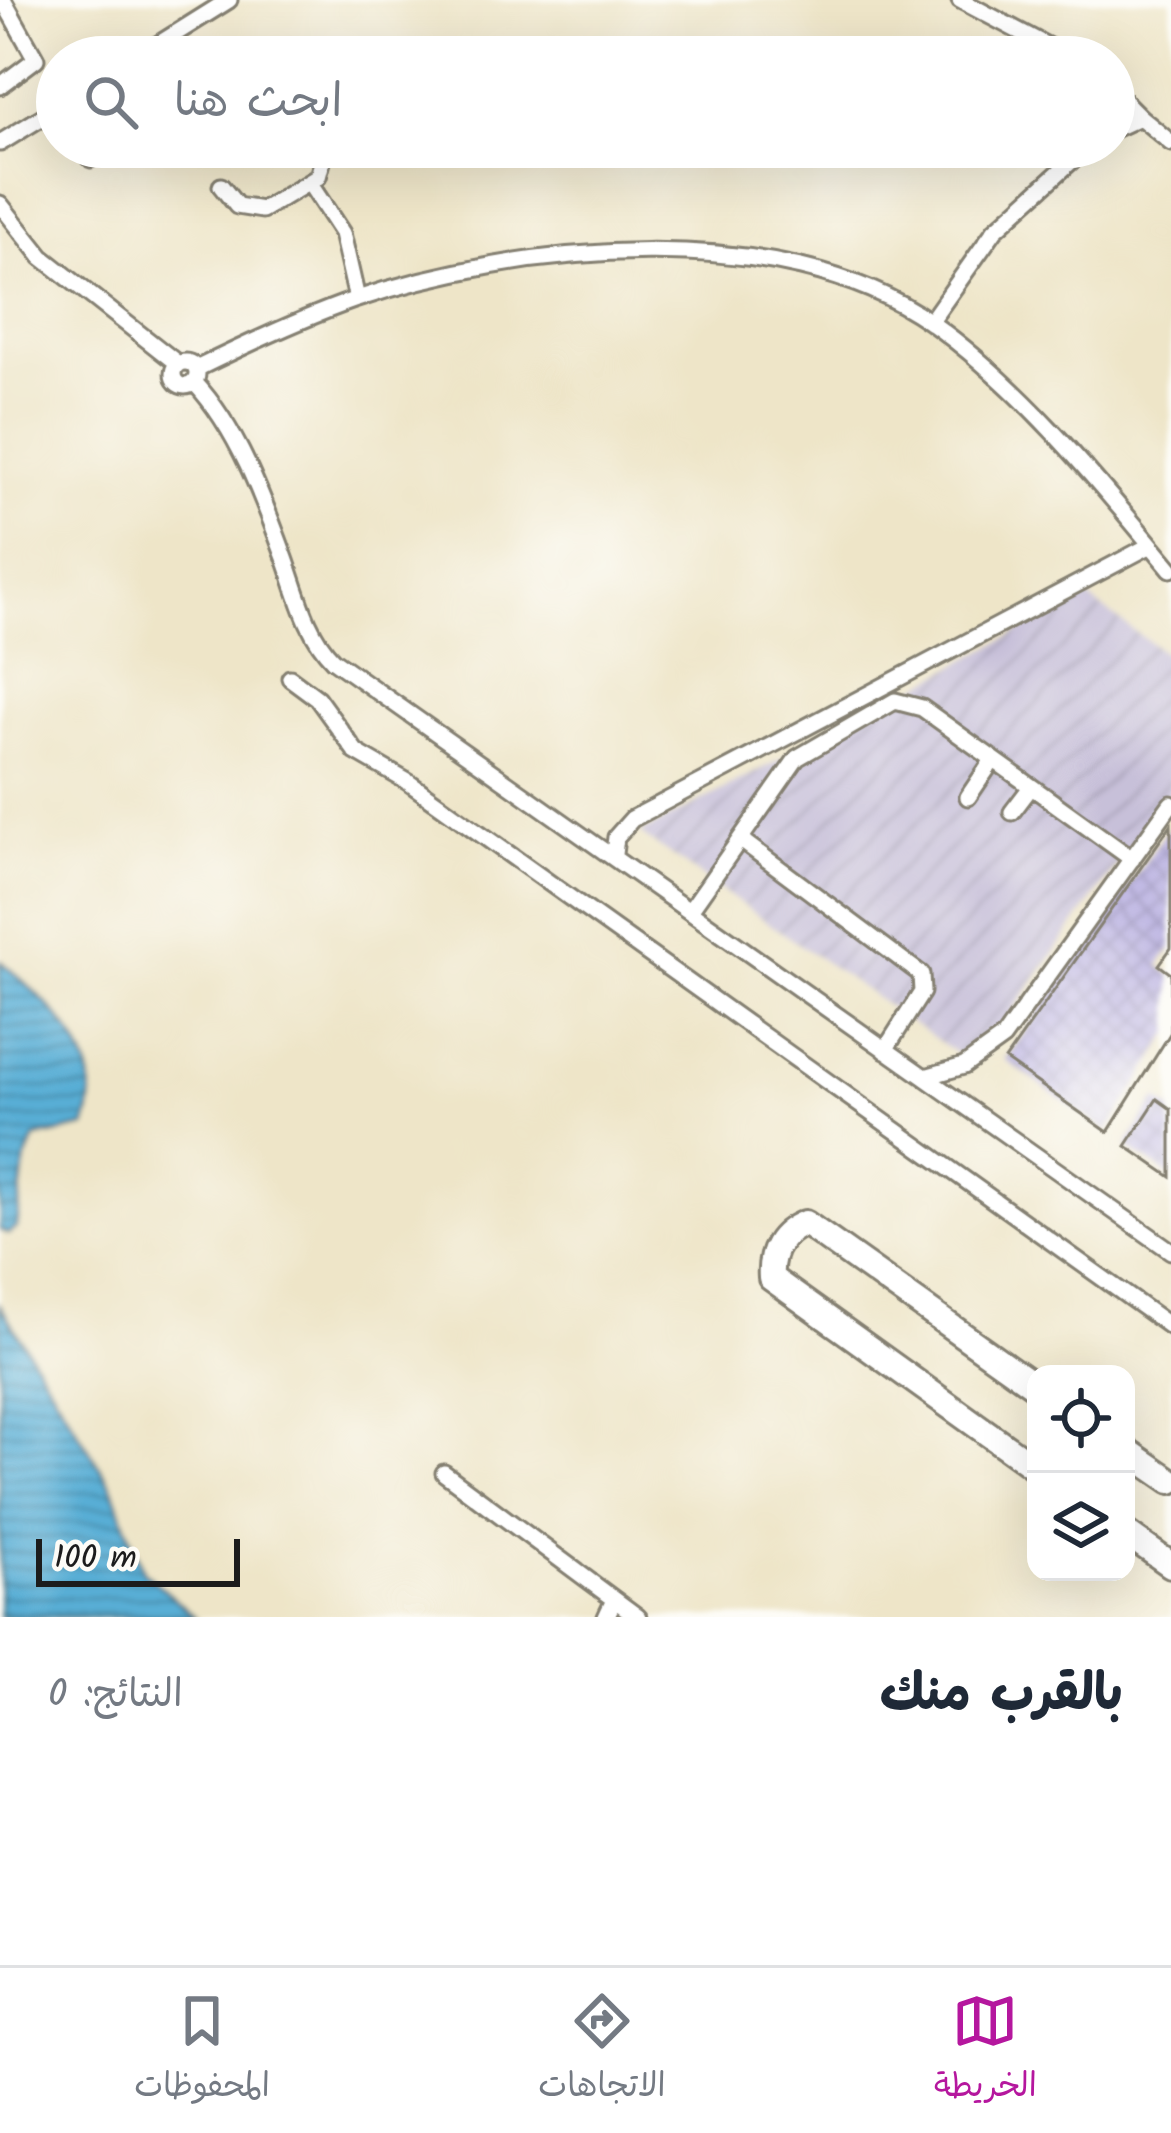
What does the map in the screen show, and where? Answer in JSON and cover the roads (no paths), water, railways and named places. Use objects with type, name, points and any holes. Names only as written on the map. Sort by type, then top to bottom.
[{"type":"highway","points":[[1027,1381],[805,1223],[778,1243],[771,1278],[1027,1462]]},
{"type":"highway","points":[[1135,1456],[1171,1481]]},
{"type":"highway","points":[[1135,1539],[1171,1565]]},
{"type":"street","points":[[0,86],[36,59],[7,23],[3,0]]},
{"type":"street","points":[[172,36],[229,0]]},
{"type":"street","points":[[960,0],[1028,36]]},
{"type":"street","points":[[1135,112],[1171,143]]},
{"type":"street","points":[[1135,119],[1140,117]]},
{"type":"street","points":[[0,143],[36,121]]},
{"type":"street","points":[[221,186],[237,206],[256,212],[310,184],[321,168]]},
{"type":"street","points":[[930,322],[994,230],[1064,168]]},
{"type":"street","points":[[310,184],[342,233],[357,299]]},
{"type":"street","points":[[0,204],[42,257],[189,372],[238,448],[309,627],[326,653],[1171,1251]]},
{"type":"street","points":[[189,372],[357,299],[517,262],[598,254],[701,256],[820,272],[877,293],[930,322],[1046,428],[1171,569]]},
{"type":"street","points":[[614,854],[616,837],[632,819],[1151,545]]},
{"type":"street","points":[[290,678],[317,698],[364,759],[408,782],[1171,1327]]},
{"type":"street","points":[[691,909],[797,758],[888,703],[915,705],[1132,860]]},
{"type":"street","points":[[968,797],[993,760]]},
{"type":"street","points":[[1012,812],[1030,787]]},
{"type":"street","points":[[925,1077],[964,1066],[1003,1038],[1171,804]]},
{"type":"street","points":[[741,840],[921,974],[922,992],[886,1050]]},
{"type":"street","points":[[444,1472],[638,1617]]},
{"type":"street","points":[[606,1617],[614,1600]]},
{"type":"water","points":[[0,961],[71,1033],[90,1077],[91,1101],[85,1127],[35,1138],[25,1161],[17,1227],[8,1234],[0,1230]]},
{"type":"water","points":[[0,1305],[112,1487],[143,1571],[195,1617],[0,1617]]}]
